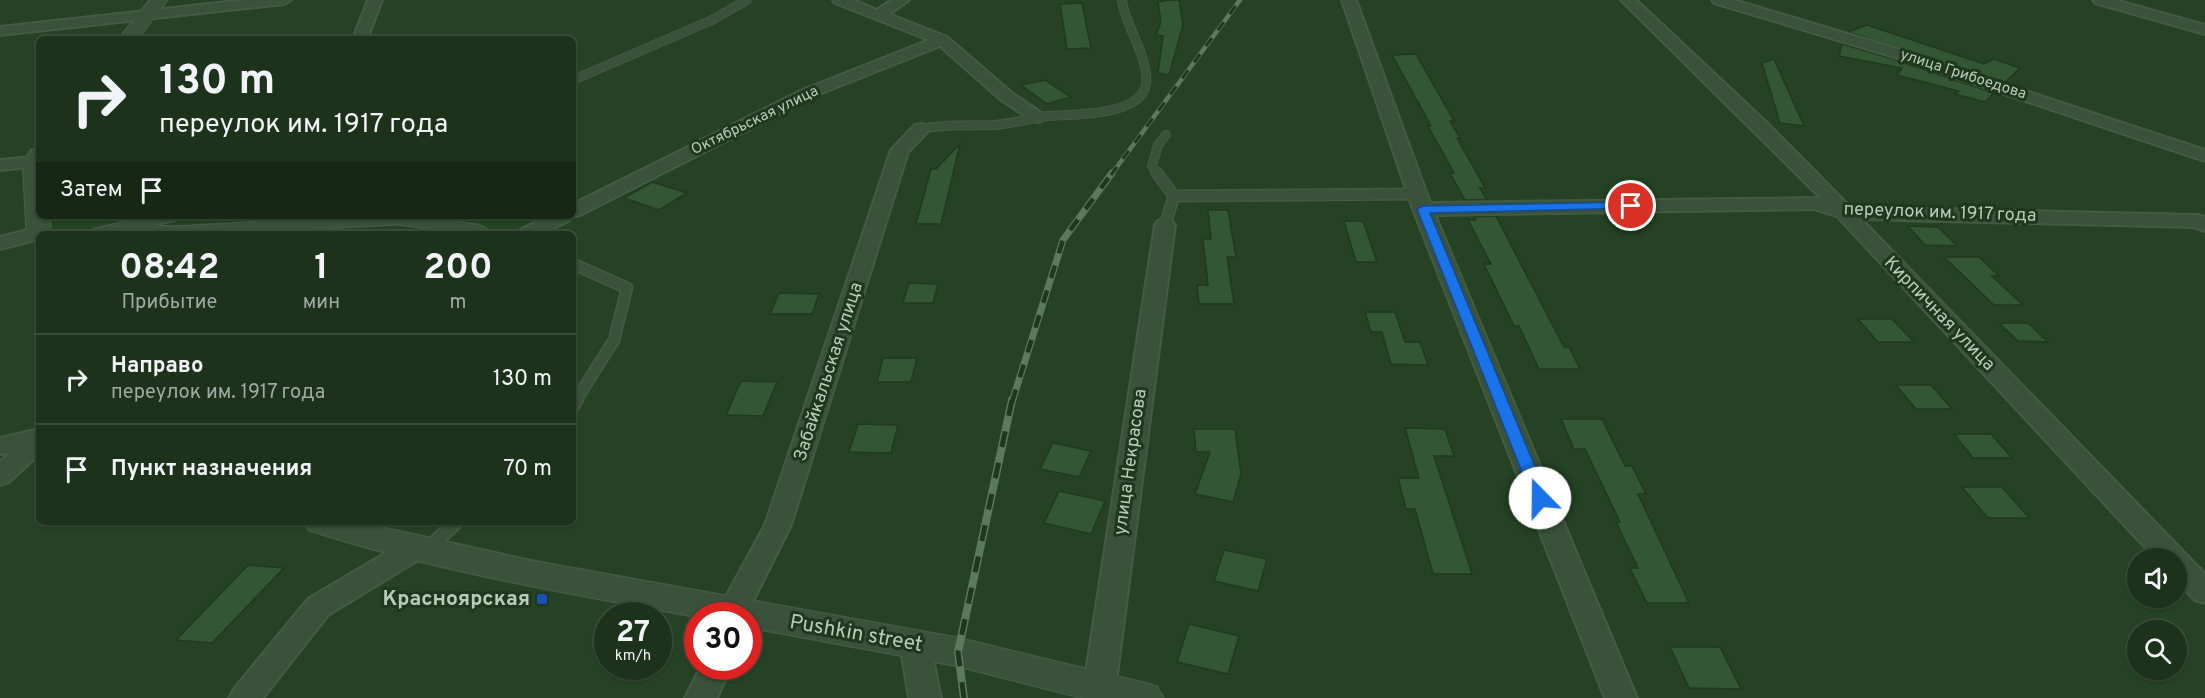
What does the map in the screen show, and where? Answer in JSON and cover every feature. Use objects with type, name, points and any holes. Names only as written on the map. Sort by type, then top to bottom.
[{"type":"street","points":[[131,36],[159,0]]},
{"type":"street","points":[[0,31],[284,0]]},
{"type":"street","points":[[361,36],[375,0]]},
{"type":"street","points":[[840,0],[942,40],[1006,96],[1039,117]]},
{"type":"street","points":[[879,14],[902,0]]},
{"type":"street","points":[[1349,0],[1420,202],[1621,698]]},
{"type":"street","name":"Кирпичная улица","points":[[1628,0],[1705,72],[1846,213],[1887,260],[2162,548]]},
{"type":"street","name":"улица Грибоедова","points":[[1719,0],[1896,53],[2203,155]]},
{"type":"street","points":[[2100,0],[2205,30]]},
{"type":"street","name":"Октябрьская улица","points":[[576,210],[811,92],[942,40]]},
{"type":"street","name":"Забайкальская улица","points":[[737,602],[778,525],[900,150],[921,129]]},
{"type":"street","points":[[0,165],[36,158]]},
{"type":"street","name":"переулок им. 1917 года","points":[[1420,202],[1816,203],[1846,213],[2197,221],[2205,225]]},
{"type":"street","points":[[533,231],[557,219]]},
{"type":"street","name":"улица Некрасова","points":[[1099,692],[1165,225]]},
{"type":"street","points":[[0,243],[36,235]]},
{"type":"street","points":[[0,446],[36,440]]},
{"type":"street","points":[[0,476],[36,442]]},
{"type":"street","name":"Pushkin street","points":[[329,525],[373,539],[684,604]]},
{"type":"street","points":[[244,698],[318,607],[421,549]]},
{"type":"street","points":[[2187,573],[2205,592]]},
{"type":"street","name":"Pushkin street","points":[[762,618],[958,652],[1099,692],[1144,698]]},
{"type":"street","points":[[915,644],[925,698]]},
{"type":"street","points":[[701,698],[709,680]]},
{"type":"lane","points":[[576,79],[712,20],[747,0]]},
{"type":"lane","points":[[921,129],[945,124],[1003,124],[1039,117],[1089,114],[1117,108],[1137,100],[1145,87],[1145,74],[1132,29],[1122,9],[1122,0]]},
{"type":"lane","points":[[1166,135],[1158,146],[1152,166],[1174,196]]},
{"type":"lane","points":[[1174,196],[1420,202]]},
{"type":"lane","points":[[1165,225],[1174,196]]},
{"type":"lane","points":[[108,231],[159,219]]},
{"type":"lane","points":[[189,231],[398,219],[479,231]]},
{"type":"lane","points":[[120,228],[159,231]]},
{"type":"lane","points":[[576,265],[627,288],[614,340],[576,400]]},
{"type":"lane","points":[[421,549],[452,525]]},
{"type":"building","points":[[1179,0],[1183,25],[1169,75],[1158,73],[1163,36],[1156,35],[1161,22],[1158,2]]},
{"type":"building","points":[[1082,3],[1091,48],[1067,49],[1060,4]]},
{"type":"building","points":[[1867,25],[1984,64],[1994,59],[2020,68],[2005,82],[1848,32]]},
{"type":"building","points":[[1842,44],[1994,93],[1985,102],[1955,94],[1959,91],[1897,75],[1902,68],[1839,56]]},
{"type":"building","points":[[1416,54],[1454,121],[1450,121],[1485,188],[1480,188],[1487,200],[1465,200],[1450,173],[1454,173],[1428,126],[1431,126],[1392,55]]},
{"type":"building","points":[[1774,59],[1804,126],[1780,123],[1762,63]]},
{"type":"building","points":[[1045,80],[1071,97],[1047,104],[1021,85]]},
{"type":"building","points":[[960,144],[941,224],[916,224],[931,169],[936,169]]},
{"type":"building","points":[[652,182],[687,193],[659,210],[624,198]]},
{"type":"building","points":[[1208,210],[1228,210],[1236,257],[1227,257],[1234,304],[1199,304],[1197,285],[1208,285],[1203,239],[1211,239]]},
{"type":"building","points":[[1496,216],[1564,347],[1569,347],[1580,369],[1539,369],[1519,326],[1514,326],[1484,264],[1491,264],[1468,220],[1476,220],[1474,217]]},
{"type":"building","points":[[1344,221],[1363,221],[1377,262],[1356,262]]},
{"type":"building","points":[[1908,226],[1938,227],[1957,246],[1925,245]]},
{"type":"building","points":[[1944,257],[1979,257],[1999,276],[1992,276],[2023,305],[1994,305]]},
{"type":"building","points":[[909,283],[938,284],[933,303],[903,303]]},
{"type":"building","points":[[779,293],[819,294],[812,314],[770,314]]},
{"type":"building","points":[[1365,312],[1395,312],[1405,342],[1420,342],[1428,365],[1391,364],[1382,332],[1371,332]]},
{"type":"building","points":[[1858,319],[1892,319],[1914,342],[1878,342]]},
{"type":"building","points":[[1999,323],[2028,323],[2048,342],[2018,341]]},
{"type":"building","points":[[883,358],[917,358],[911,382],[877,382]]},
{"type":"building","points":[[741,381],[777,382],[763,416],[726,415]]},
{"type":"building","points":[[1896,385],[1931,385],[1952,409],[1916,409]]},
{"type":"building","points":[[1561,419],[1602,419],[1625,466],[1632,466],[1646,494],[1638,494],[1689,603],[1647,603],[1630,568],[1638,568],[1616,522],[1620,522],[1585,449],[1574,449]]},
{"type":"building","points":[[858,424],[898,425],[891,453],[849,452]]},
{"type":"building","points":[[1405,428],[1445,429],[1454,456],[1434,456],[1472,574],[1433,574],[1415,509],[1406,509],[1398,478],[1419,478]]},
{"type":"building","points":[[1194,429],[1235,429],[1241,474],[1233,502],[1195,494],[1210,452],[1196,452]]},
{"type":"building","points":[[1954,434],[1991,434],[2012,458],[1973,458]]},
{"type":"building","points":[[1053,443],[1091,451],[1079,477],[1040,469]]},
{"type":"building","points":[[1962,487],[2002,487],[2029,518],[1988,518]]},
{"type":"building","points":[[1059,491],[1105,501],[1091,534],[1044,523]]},
{"type":"building","points":[[1224,550],[1267,559],[1258,591],[1214,581]]},
{"type":"building","points":[[248,565],[284,568],[212,643],[176,640]]},
{"type":"building","points":[[1189,624],[1239,636],[1228,674],[1177,662]]},
{"type":"building","points":[[1670,647],[1720,647],[1741,689],[1689,688]]},
{"type":"railway","points":[[1111,175],[1240,0]]},
{"type":"railway","points":[[1012,402],[1063,240],[1112,173]]},
{"type":"railway","points":[[964,698],[958,652],[1012,400]]},
{"type":"place","name":"Красноярская","points":[[542,599]]},
{"type":"route","points":[[1540,498],[1423,209],[1631,206]]}]
